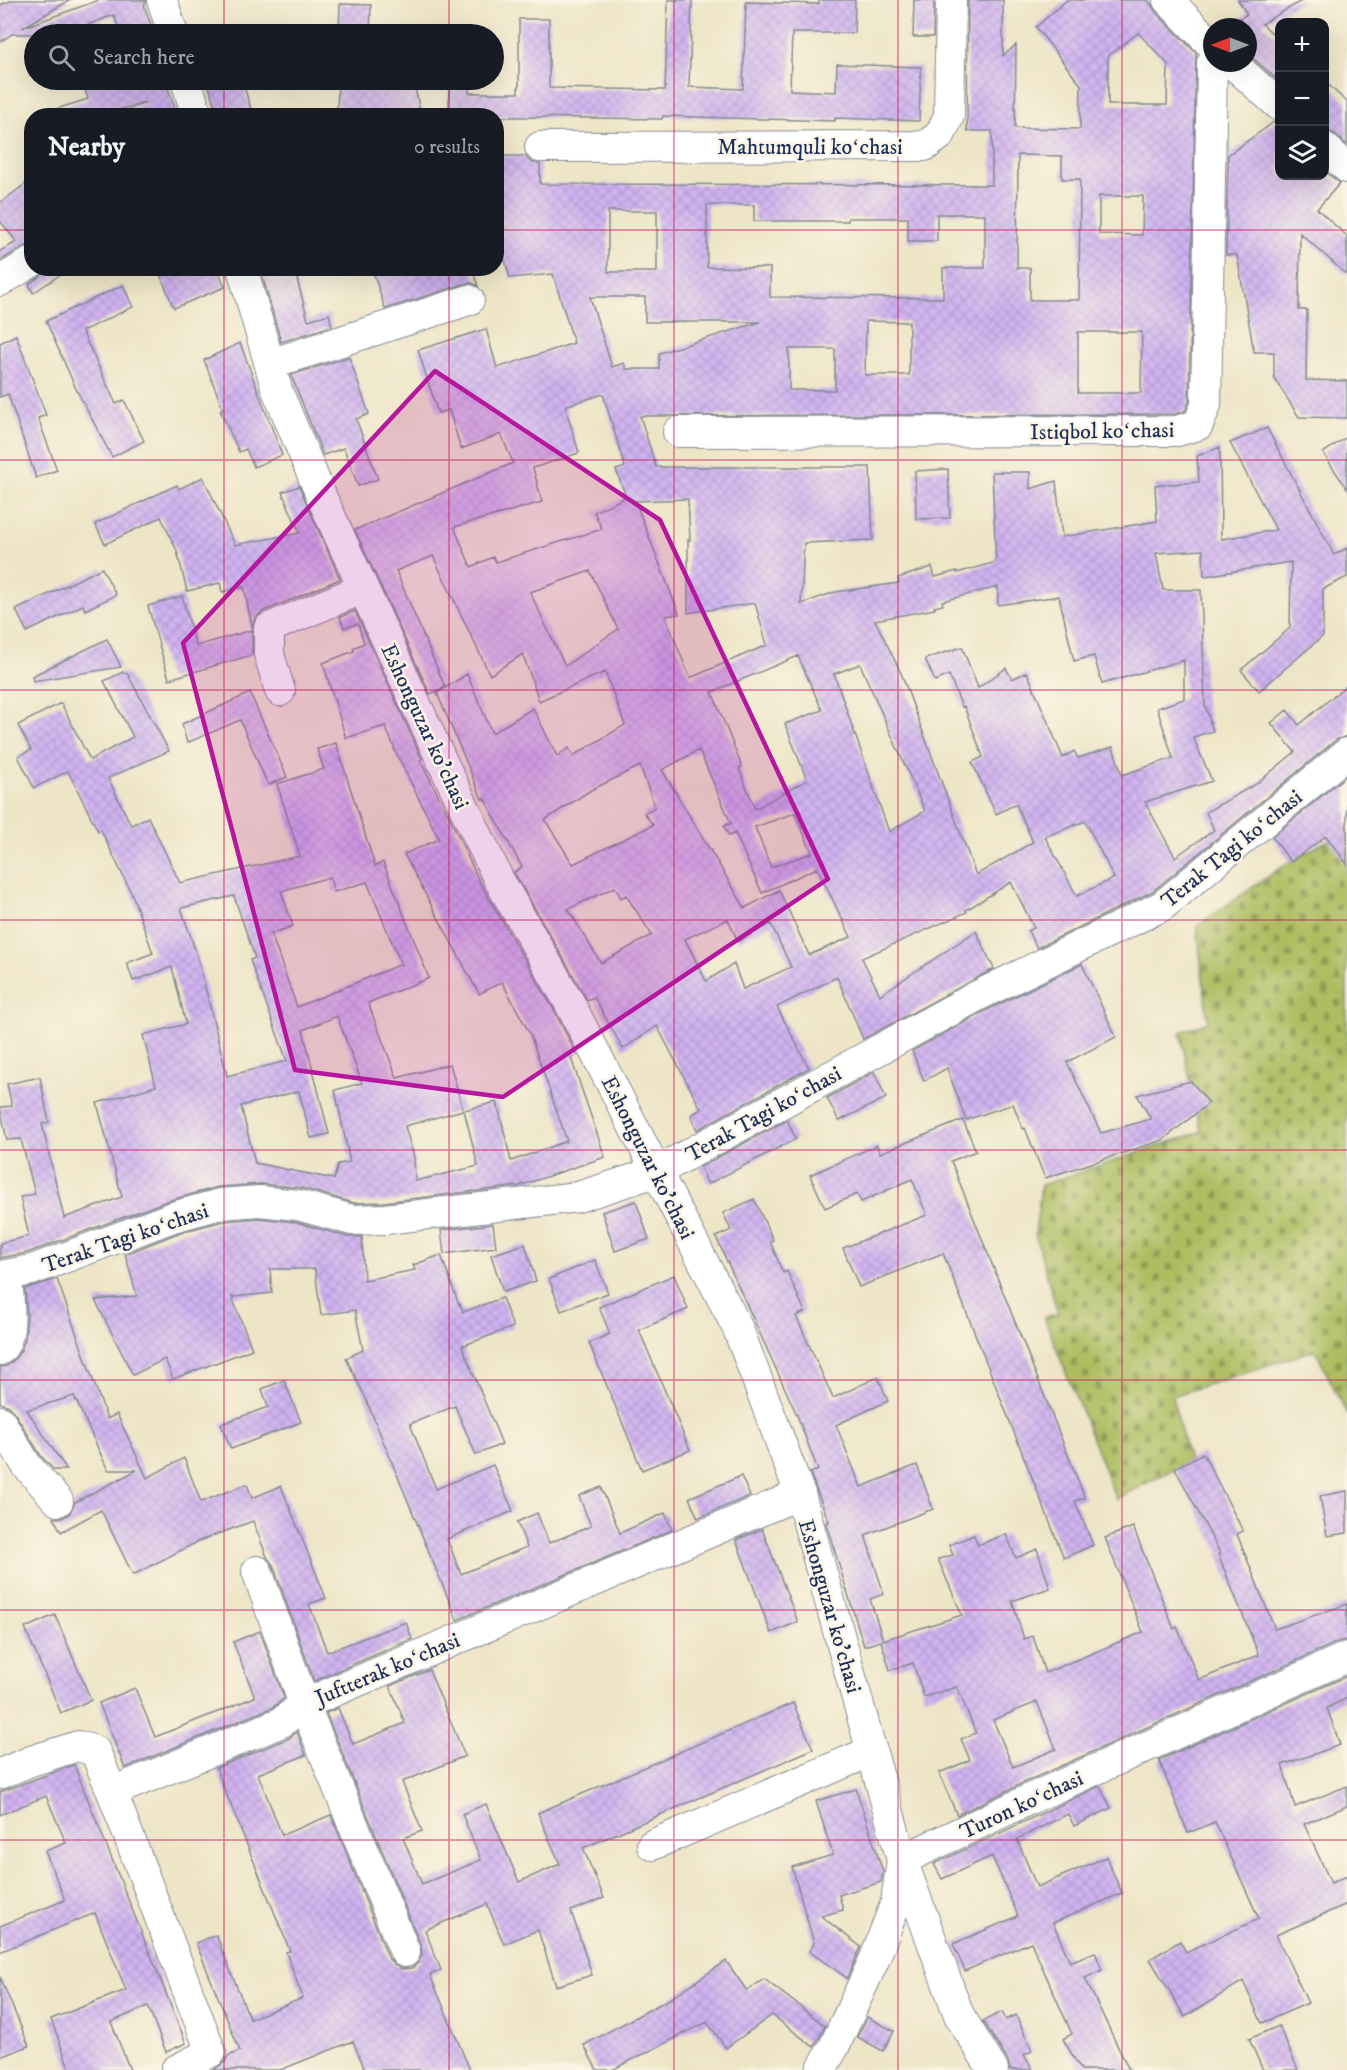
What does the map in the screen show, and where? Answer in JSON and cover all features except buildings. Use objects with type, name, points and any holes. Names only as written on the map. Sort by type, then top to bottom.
[{"type":"street","points":[[162,0],[170,24]]},
{"type":"street","name":"Mahtumquli koʻchasi","points":[[540,147],[924,146],[940,135],[949,116],[951,0]]},
{"type":"street","points":[[1168,0],[1203,36]]},
{"type":"street","name":"Istiqbol koʻchasi","points":[[678,432],[1177,431],[1198,425],[1206,405],[1212,72]]},
{"type":"street","points":[[1242,72],[1275,102]]},
{"type":"street","points":[[189,90],[195,108]]},
{"type":"street","points":[[1329,152],[1347,168]]},
{"type":"street","points":[[0,281],[24,267]]},
{"type":"street","name":"Eshonguzar ko'chasi","points":[[244,276],[281,401],[362,589],[499,880],[568,1000],[738,1329],[800,1494],[902,1860],[959,2015],[993,2070]]},
{"type":"street","points":[[270,364],[469,300]]},
{"type":"street","points":[[280,691],[269,654],[269,628],[362,589]]},
{"type":"street","name":"Terak Tagi koʻchasi","points":[[4,1276],[32,1270],[173,1217],[220,1204],[259,1201],[298,1205],[352,1220],[385,1219],[578,1197],[656,1172],[977,996],[1162,906],[1347,753]]},
{"type":"street","points":[[0,1350],[6,1345],[9,1332],[4,1276]]},
{"type":"street","points":[[0,1421],[27,1466],[58,1500]]},
{"type":"street","name":"Juftterak koʻchasi","points":[[112,1792],[282,1722],[304,1704],[800,1494]]},
{"type":"street","points":[[257,1571],[304,1704],[405,1953]]},
{"type":"street","name":"Turon koʻchasi","points":[[902,1860],[1032,1798],[1347,1657]]},
{"type":"street","points":[[0,1774],[78,1746],[95,1751],[211,2052],[176,2070]]},
{"type":"street","points":[[652,1845],[872,1751]]},
{"type":"street","points":[[821,2070],[875,1958],[896,1902],[902,1860]]},
{"type":"highlighted area","points":[[435,371],[660,520],[828,879],[503,1097],[295,1070],[183,643]]},
{"type":"green space","points":[[1347,830],[1347,1414],[1315,1350],[1172,1396],[1189,1461],[1116,1499],[1044,1317],[1058,1314],[1035,1234],[1041,1185],[1201,1132],[1180,1032],[1208,1022],[1197,926],[1292,860]]}]
